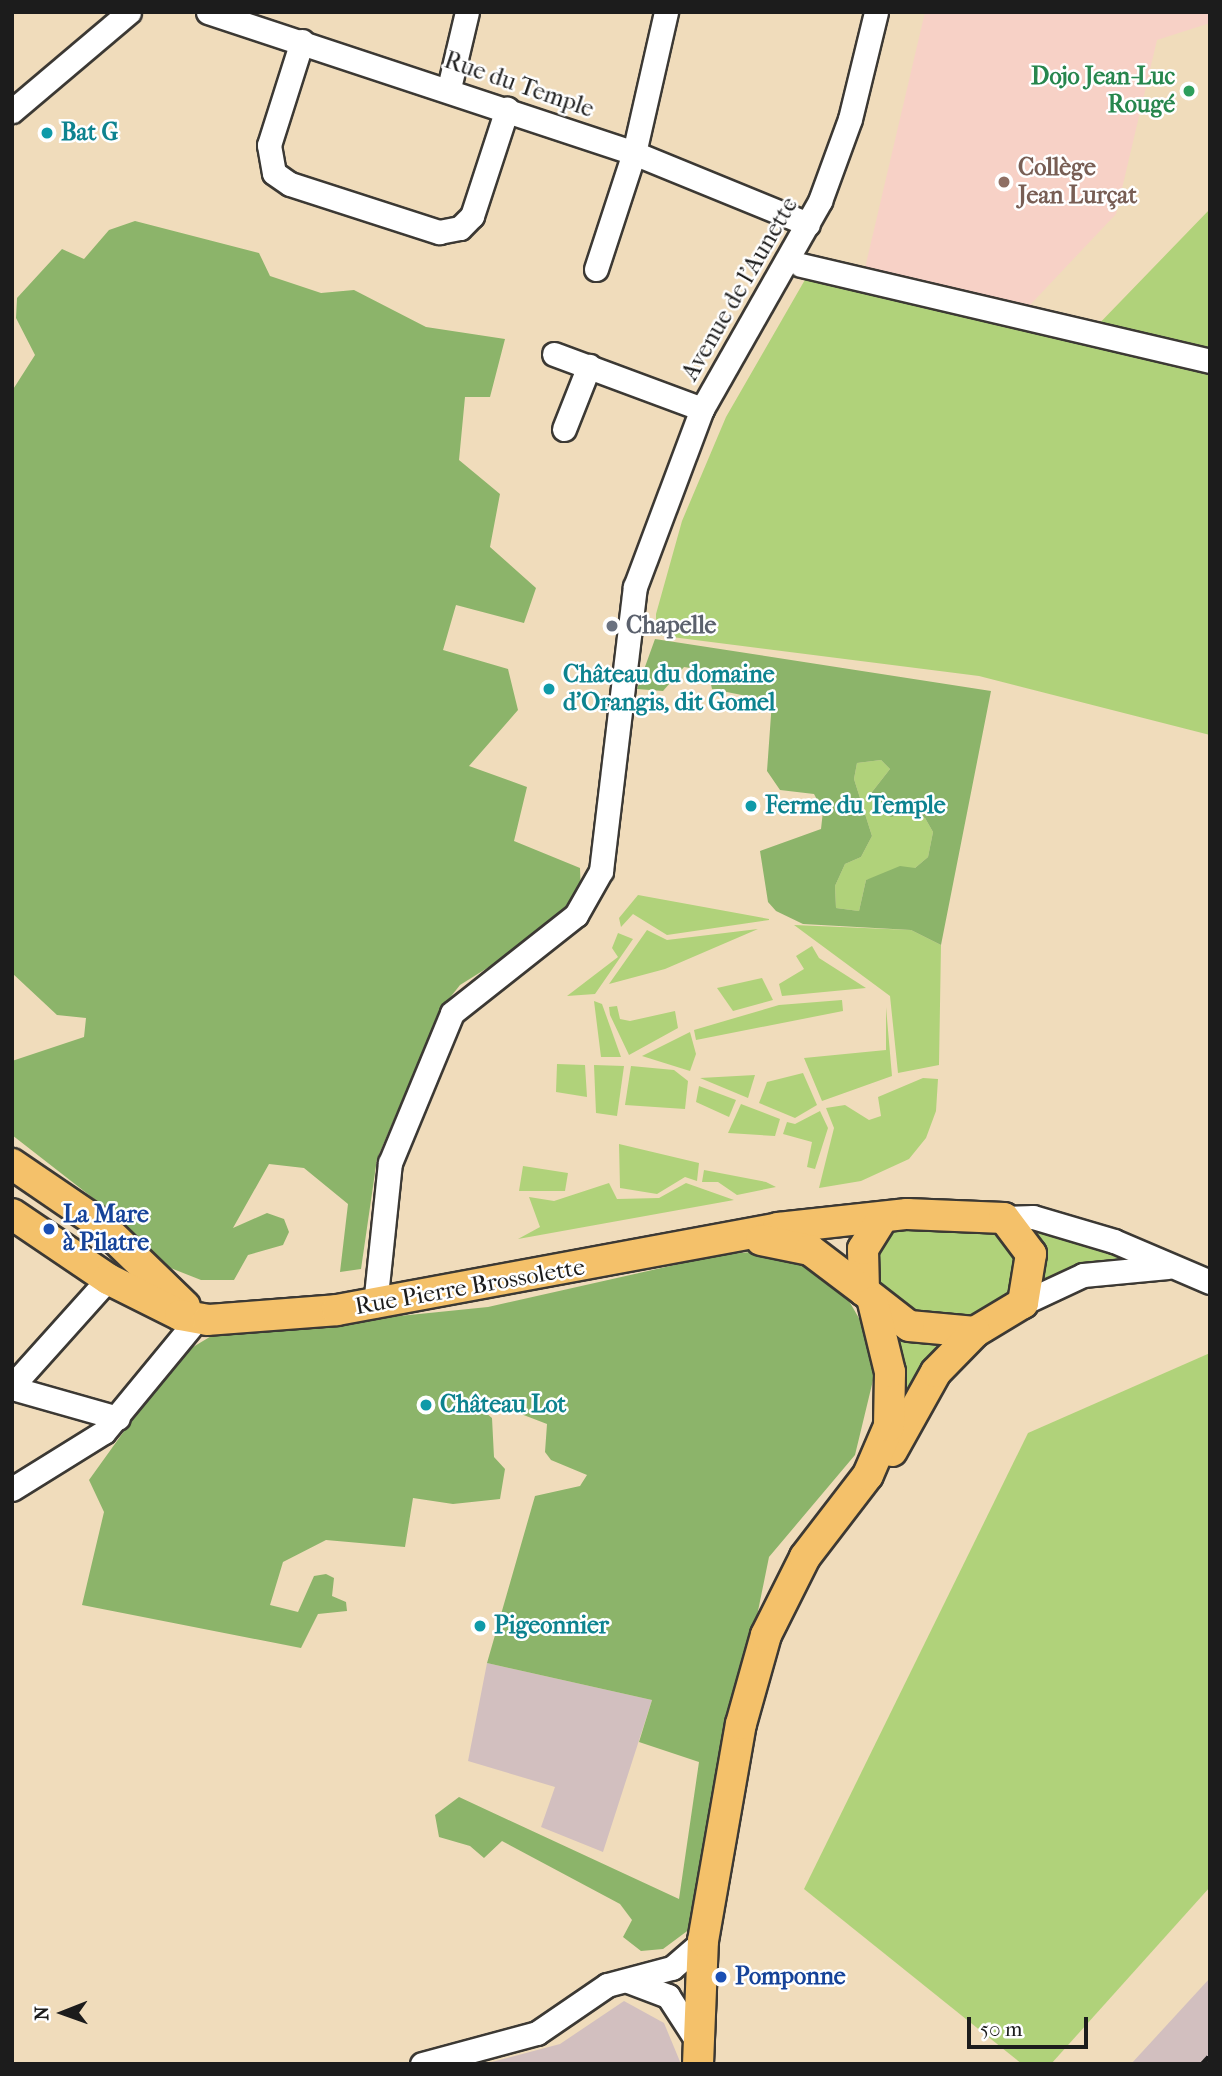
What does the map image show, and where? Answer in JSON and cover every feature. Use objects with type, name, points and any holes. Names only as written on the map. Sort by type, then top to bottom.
[{"type":"main road","points":[[12,1164],[100,1224],[198,1318]]},
{"type":"main road","name":"Rue Pierre Brossolette","points":[[12,1214],[108,1279],[198,1318],[375,1305],[740,1237],[883,1219]]},
{"type":"main road","points":[[1004,1218],[1031,1254],[1023,1303],[975,1332],[936,1372],[877,1479],[811,1572],[768,1661],[718,1920],[702,2057],[703,1941],[741,1724],[766,1635],[805,1557],[867,1475],[889,1426],[890,1372],[869,1296],[863,1249],[883,1219],[1004,1218]]},
{"type":"main road","name":"Rue Pierre Brossolette","points":[[740,1237],[810,1250],[869,1296]]},
{"type":"main road","points":[[869,1296],[909,1326],[975,1332]]},
{"type":"street","points":[[12,111],[129,12]]},
{"type":"street","name":"Rue du Temple","points":[[208,12],[249,18],[302,41],[634,153],[808,224]]},
{"type":"street","points":[[449,89],[467,12]]},
{"type":"street","points":[[596,269],[634,153],[666,12]]},
{"type":"street","name":"Avenue de l'Aunette","points":[[375,1305],[390,1163],[452,1013],[576,915],[601,871],[635,587],[702,409],[808,224],[850,119],[876,12]]},
{"type":"street","points":[[302,41],[269,145],[274,173],[290,184],[439,232],[460,228],[472,216],[507,109]]},
{"type":"street","points":[[801,264],[1210,361]]},
{"type":"street","points":[[554,354],[702,409]]},
{"type":"street","points":[[564,429],[589,366]]},
{"type":"street","points":[[1004,1218],[1033,1217],[1181,1267],[1210,1282]]},
{"type":"street","points":[[1023,1303],[1083,1275],[1181,1267]]},
{"type":"street","points":[[108,1279],[12,1387],[118,1418]]},
{"type":"street","points":[[12,1489],[84,1449],[118,1418],[198,1318]]},
{"type":"street","points":[[422,2064],[537,2033],[607,1985],[672,1968],[703,1941]]},
{"type":"street","points":[[628,1980],[668,1996],[702,2057]]},
{"type":"shaded area","name":"Collège Jean Lurçat","points":[[925,12],[1210,12],[1210,23],[1157,40],[1116,214],[1030,305],[865,268]]},
{"type":"shaded area","points":[[487,1663],[652,1700],[603,1852],[541,1827],[555,1787],[468,1761]]},
{"type":"shaded area","points":[[1210,1978],[1210,2064],[1131,2064]]},
{"type":"shaded area","points":[[624,2001],[664,2023],[681,2064],[484,2064],[560,2044]]},
{"type":"green space","points":[[1210,209],[1210,735],[979,676],[656,635],[656,614],[682,521],[726,417],[810,271],[1092,331]]},
{"type":"green space","points":[[135,221],[259,253],[270,276],[321,293],[354,290],[426,327],[505,339],[490,397],[465,397],[459,460],[500,494],[490,547],[536,588],[524,623],[456,605],[443,650],[508,669],[518,710],[469,766],[527,787],[514,841],[580,868],[581,895],[556,925],[460,985],[441,1009],[377,1159],[361,1269],[340,1272],[348,1204],[304,1168],[269,1164],[233,1228],[267,1213],[284,1219],[289,1232],[283,1245],[248,1255],[234,1280],[201,1280],[168,1267],[116,1216],[12,1135],[12,1061],[84,1037],[86,1018],[57,1015],[12,973],[12,391],[35,355],[16,318],[17,298],[62,249],[84,259],[109,230]]},
{"type":"green space","points":[[655,639],[991,691],[941,945],[911,930],[803,924],[776,911],[768,902],[760,851],[821,829],[823,811],[814,794],[780,790],[767,771],[772,701],[712,689],[708,671],[684,667],[663,691],[637,689]],"holes":[[[881,760],[890,769],[872,792],[874,803],[891,817],[906,812],[925,818],[933,832],[928,857],[915,868],[900,866],[866,880],[859,911],[836,908],[835,886],[845,864],[861,857],[872,836],[854,779],[857,763]]]},
{"type":"green space","points":[[881,760],[890,769],[872,792],[925,818],[933,832],[928,857],[915,868],[866,880],[859,911],[836,908],[835,886],[845,864],[861,857],[872,836],[854,779],[857,763]]},
{"type":"green space","points":[[638,895],[769,920],[667,935],[633,914],[621,927],[619,918]]},
{"type":"green space","points":[[794,925],[911,930],[941,945],[939,1065],[898,1073],[890,996]]},
{"type":"green space","points":[[758,929],[665,969],[609,984],[647,930],[667,940]]},
{"type":"green space","points":[[618,933],[633,939],[595,994],[567,996],[618,957],[612,948]]},
{"type":"green space","points":[[812,946],[819,958],[866,988],[782,996],[779,984],[804,969],[796,956]]},
{"type":"green space","points":[[762,978],[773,1000],[733,1011],[717,988]]},
{"type":"green space","points":[[842,1000],[843,1011],[696,1040],[694,1030],[779,1005]]},
{"type":"green space","points":[[594,1001],[602,1004],[621,1057],[601,1057]]},
{"type":"green space","points":[[617,1006],[620,1019],[630,1021],[675,1011],[678,1028],[629,1055],[610,1015],[609,1007]]},
{"type":"green space","points":[[886,1007],[892,1076],[822,1101],[804,1058],[886,1050]]},
{"type":"green space","points":[[690,1032],[696,1054],[690,1071],[642,1056]]},
{"type":"green space","points":[[557,1064],[585,1065],[587,1097],[556,1092]]},
{"type":"green space","points":[[594,1065],[624,1066],[617,1116],[596,1113]]},
{"type":"green space","points":[[631,1066],[674,1070],[688,1081],[685,1109],[625,1105]]},
{"type":"green space","points":[[803,1073],[817,1105],[795,1118],[759,1103],[767,1082]]},
{"type":"green space","points":[[755,1075],[748,1098],[700,1078]]},
{"type":"green space","points":[[923,1078],[938,1079],[936,1111],[926,1138],[909,1159],[861,1181],[819,1188],[834,1128],[826,1108],[845,1105],[869,1120],[881,1116],[878,1097]]},
{"type":"green space","points":[[699,1086],[736,1100],[729,1117],[696,1102]]},
{"type":"green space","points":[[741,1104],[780,1119],[775,1136],[728,1133]]},
{"type":"green space","points":[[820,1111],[828,1128],[815,1169],[807,1167],[812,1142],[783,1134],[787,1122],[795,1124]]},
{"type":"green space","points":[[619,1144],[699,1163],[697,1181],[685,1177],[657,1194],[620,1188]]},
{"type":"green space","points":[[523,1166],[568,1173],[565,1191],[519,1191]]},
{"type":"green space","points":[[704,1170],[766,1182],[776,1187],[737,1195],[718,1182],[702,1182]]},
{"type":"green space","points":[[609,1183],[617,1199],[659,1198],[686,1183],[734,1200],[518,1239],[540,1227],[529,1197],[554,1201]]},
{"type":"green space","points":[[902,1228],[993,1232],[1009,1238],[1018,1247],[1017,1284],[1001,1303],[975,1316],[938,1318],[913,1311],[891,1298],[874,1274],[873,1246],[884,1231]]},
{"type":"green space","points":[[1032,1228],[1054,1231],[1131,1259],[1043,1284],[1045,1254]]},
{"type":"green space","points":[[762,1251],[801,1256],[834,1275],[871,1339],[875,1372],[855,1455],[769,1557],[694,1926],[663,1949],[641,1951],[623,1937],[632,1920],[620,1904],[502,1841],[484,1858],[470,1846],[439,1837],[435,1815],[459,1797],[679,1899],[699,1762],[639,1742],[652,1700],[487,1663],[535,1496],[580,1486],[587,1475],[551,1460],[545,1452],[547,1424],[492,1403],[480,1408],[492,1418],[494,1457],[505,1469],[500,1499],[453,1504],[413,1498],[405,1547],[326,1540],[283,1562],[270,1605],[298,1612],[314,1576],[326,1574],[334,1578],[332,1596],[346,1602],[347,1611],[318,1614],[301,1648],[82,1605],[104,1512],[89,1480],[178,1356],[213,1335],[488,1307],[719,1255]]},
{"type":"green space","points":[[900,1339],[940,1347],[909,1399],[902,1399]]},
{"type":"green space","points":[[1210,1353],[1210,1887],[1051,2064],[1022,2064],[804,1889],[1028,1433]]},
{"type":"railway","points":[[1202,2064],[1210,2055]]},
{"type":"place","name":"Dojo Jean-Luc Rougé","points":[[1189,91]]},
{"type":"place","name":"Bat G","points":[[47,133]]},
{"type":"place","name":"Collège Jean Lurçat","points":[[1004,182]]},
{"type":"place","name":"Chapelle","points":[[612,626]]},
{"type":"place","name":"Château du domaine d'Orangis, dit Gomel","points":[[549,689]]},
{"type":"place","name":"Ferme du Temple","points":[[751,806]]},
{"type":"place","name":"La Mare à Pilatre","points":[[49,1229]]},
{"type":"place","name":"Château Lot","points":[[426,1405]]},
{"type":"place","name":"Pigeonnier","points":[[480,1626]]},
{"type":"place","name":"Pomponne","points":[[721,1977]]}]
